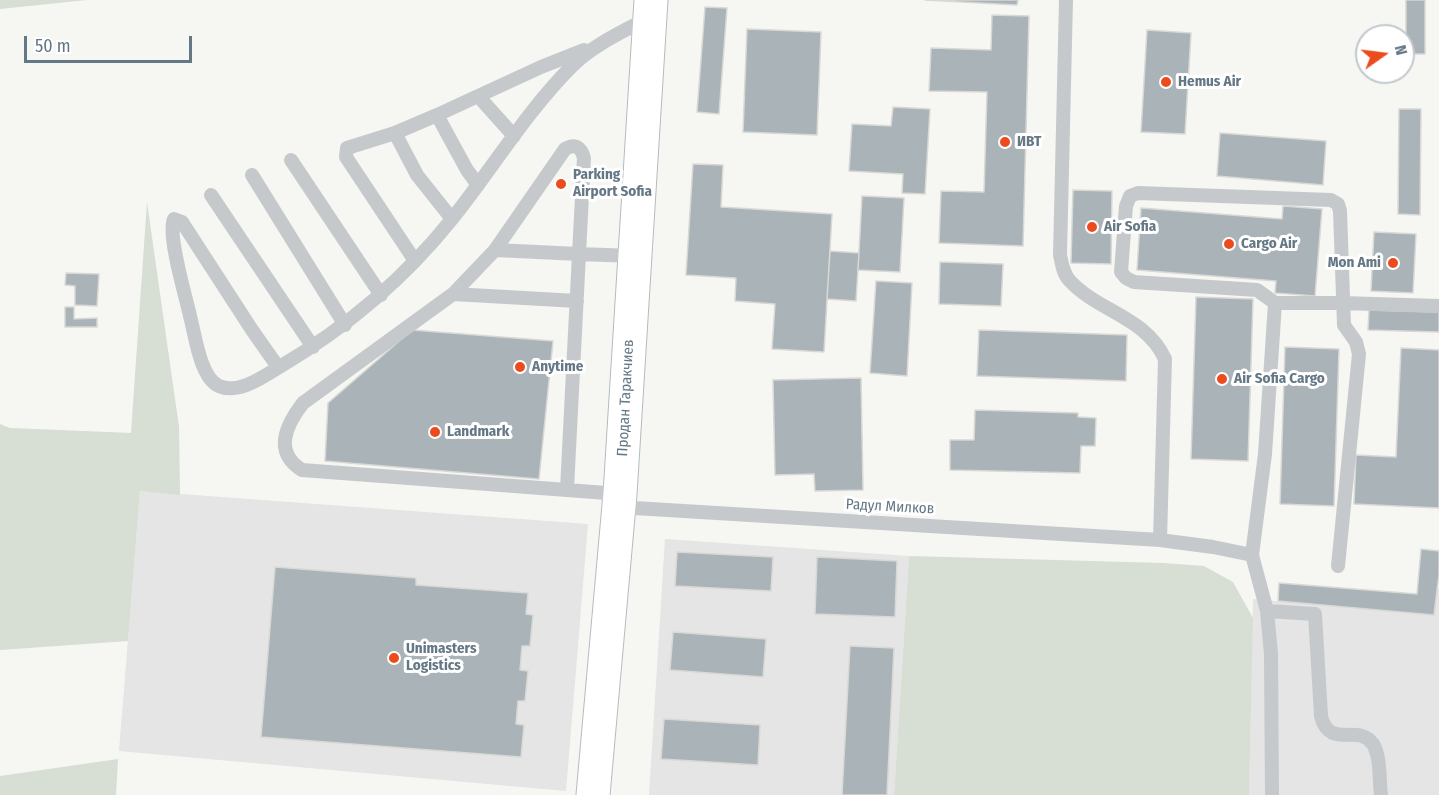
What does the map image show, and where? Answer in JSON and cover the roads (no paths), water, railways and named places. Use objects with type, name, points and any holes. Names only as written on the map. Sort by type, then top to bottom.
[{"type":"street","name":"Продан Таракчиев","points":[[593,795],[619,501],[651,8]]},
{"type":"lane","points":[[1066,0],[1060,255],[1063,269],[1069,280],[1100,304],[1138,326],[1160,348],[1165,359],[1160,540]]},
{"type":"lane","points":[[278,368],[182,222],[174,219],[172,233],[176,254],[201,360],[209,377],[217,386],[230,389],[245,385],[278,368],[313,347],[345,325],[381,295],[452,219],[546,94],[574,64],[651,8]]},
{"type":"lane","points":[[415,261],[346,157],[347,148],[394,133],[605,41]]},
{"type":"lane","points":[[479,97],[514,136]]},
{"type":"lane","points":[[437,115],[467,170],[478,184]]},
{"type":"lane","points":[[394,133],[417,175],[452,219]]},
{"type":"lane","name":"Радул Милков","points":[[579,254],[584,158],[578,146],[571,146],[565,149],[495,250],[453,294],[303,403],[291,421],[284,440],[286,452],[291,461],[302,470],[567,489],[619,501],[1160,540],[1252,555]]},
{"type":"lane","points":[[291,160],[381,295]]},
{"type":"lane","points":[[252,175],[345,325]]},
{"type":"lane","points":[[1338,566],[1359,354],[1356,342],[1344,326],[1342,303],[1340,211],[1338,204],[1331,200],[1138,193],[1130,196],[1126,206],[1121,272],[1134,282],[1257,290],[1275,303],[1342,303],[1439,306]]},
{"type":"lane","points":[[211,195],[313,347]]},
{"type":"lane","points":[[495,250],[634,256]]},
{"type":"lane","points":[[567,489],[579,254]]},
{"type":"lane","points":[[453,294],[577,301]]},
{"type":"lane","points":[[1272,795],[1272,690],[1267,611],[1252,555],[1265,454],[1275,303]]},
{"type":"lane","points":[[1267,611],[1315,614],[1321,716],[1324,727],[1332,734],[1368,738],[1377,753],[1381,795]]},
{"type":"place","name":"Hemus Air","points":[[1166,82]]},
{"type":"place","name":"ИВТ","points":[[1005,142]]},
{"type":"place","name":"Parking Airport Sofia","points":[[561,184]]},
{"type":"place","name":"Air Sofia","points":[[1092,227]]},
{"type":"place","name":"Cargo Air","points":[[1229,244]]},
{"type":"place","name":"Mon Ami","points":[[1393,263]]},
{"type":"place","name":"Anytime","points":[[520,367]]},
{"type":"place","name":"Air Sofia Cargo","points":[[1222,379]]},
{"type":"place","name":"Landmark","points":[[435,432]]},
{"type":"place","name":"Unimasters Logistics","points":[[394,658]]}]
